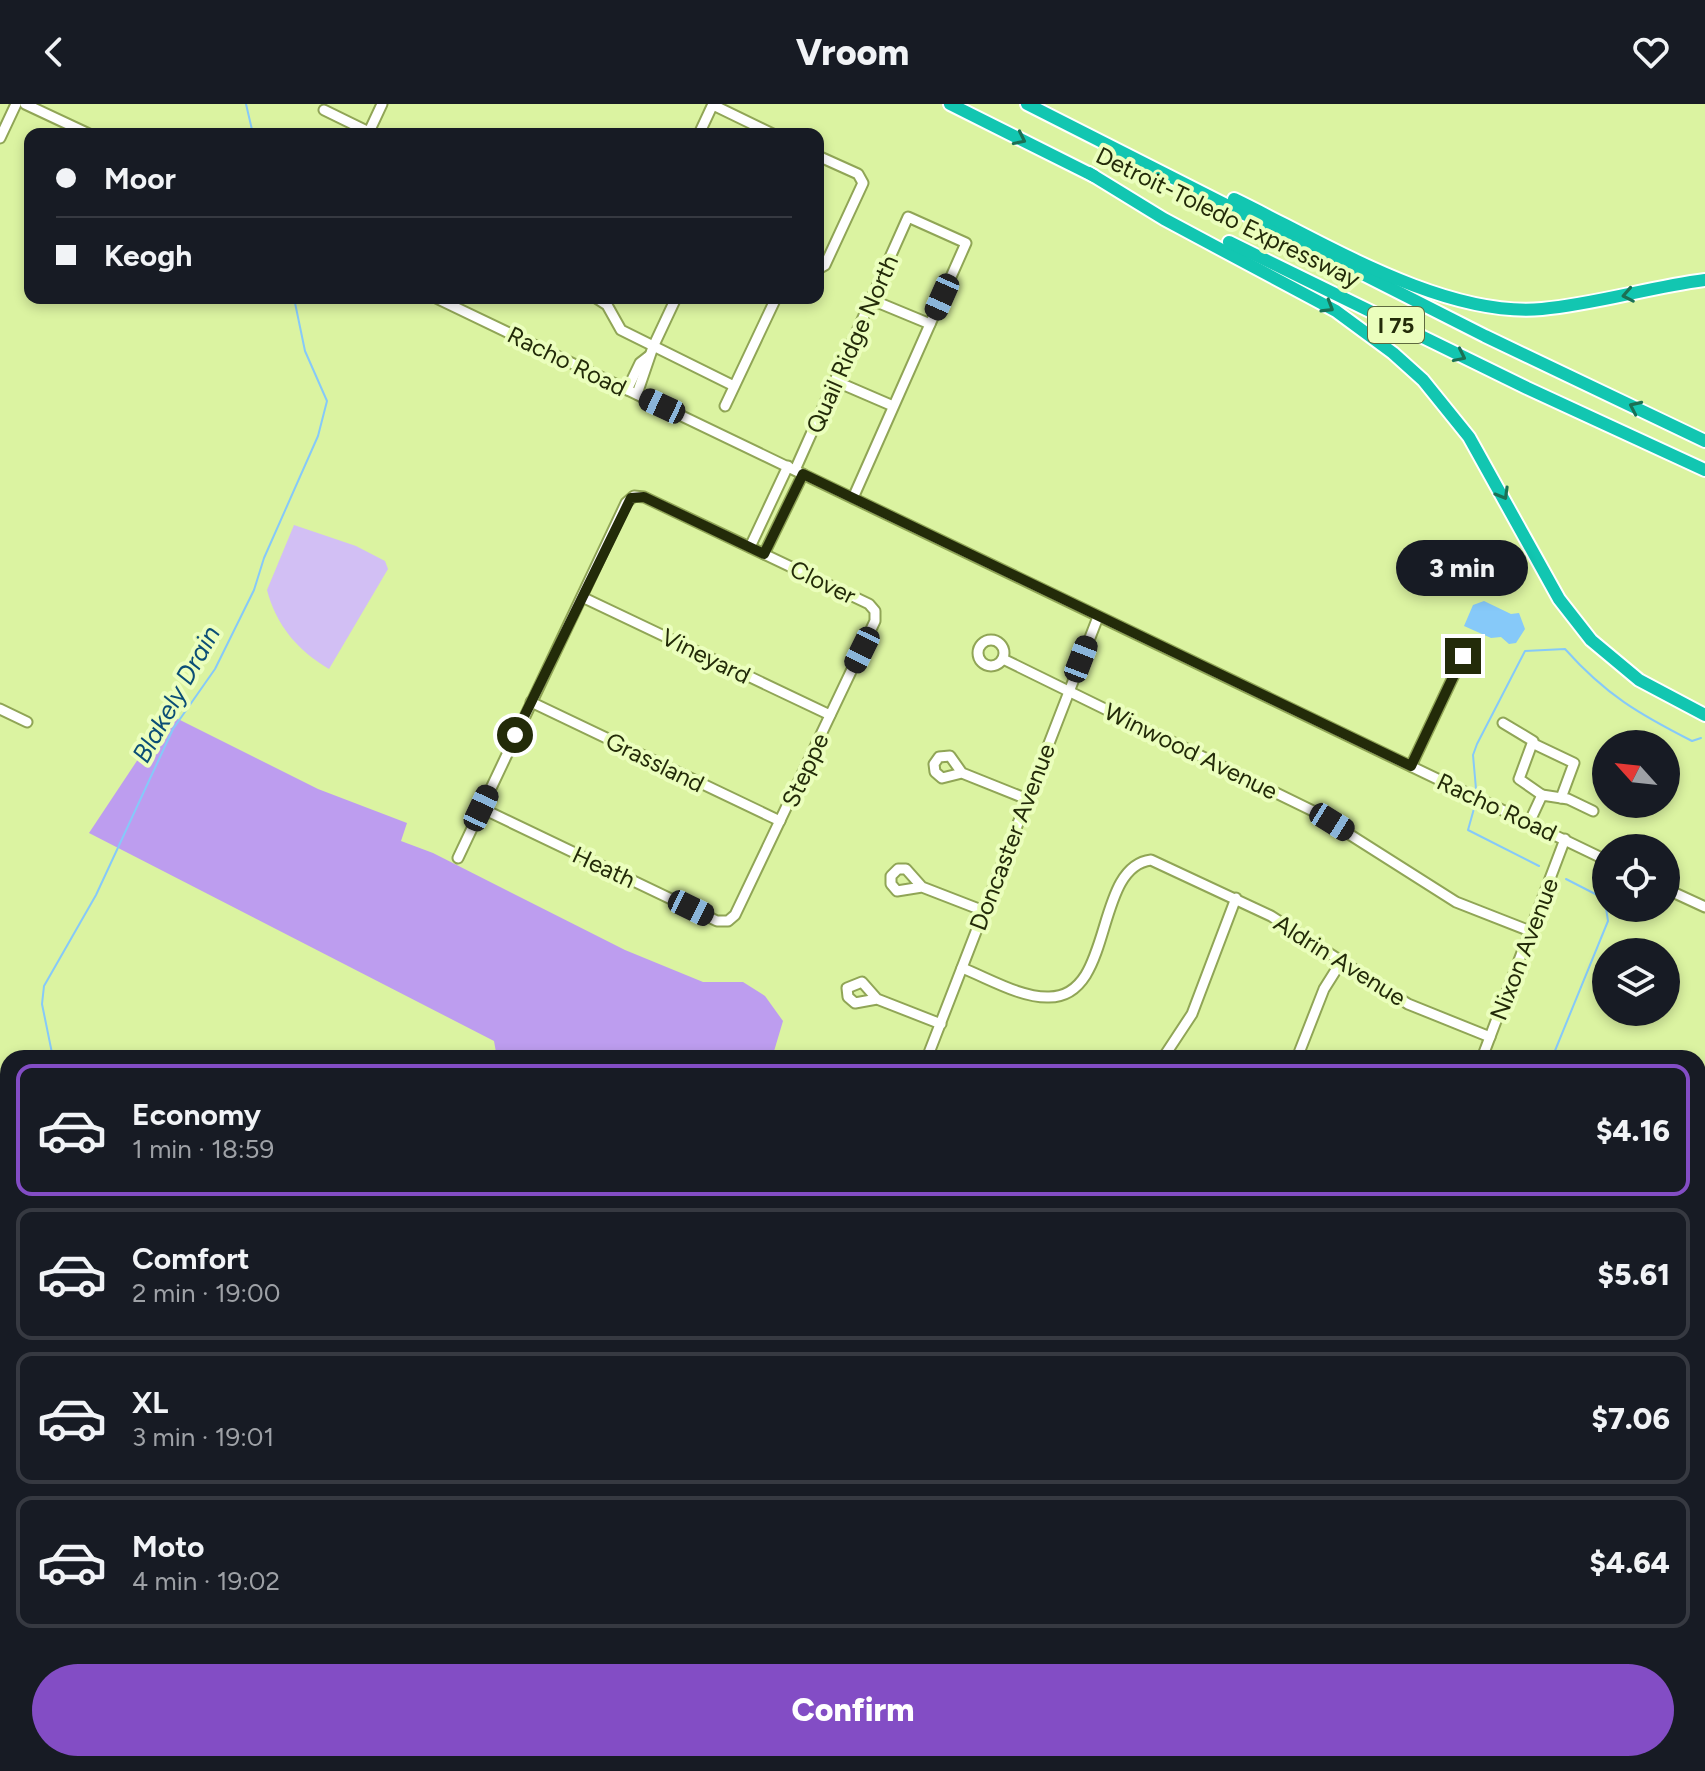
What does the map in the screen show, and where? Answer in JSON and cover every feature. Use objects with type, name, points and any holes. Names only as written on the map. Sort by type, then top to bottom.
[{"type":"highway","name":"Detroit-Toledo Expressway","points":[[950,104],[1429,341],[1705,470]]},
{"type":"highway","name":"Detroit-Toledo Expressway","points":[[1027,104],[1485,336],[1705,441]]},
{"type":"highway","points":[[1131,156],[1212,188],[1409,283],[1468,303],[1541,309],[1705,280]]},
{"type":"highway","points":[[1089,173],[1164,219],[1336,311],[1393,353],[1438,398],[1474,445],[1559,599],[1591,640],[1639,680],[1705,715]]},
{"type":"street","points":[[0,138],[16,104]]},
{"type":"street","points":[[25,104],[76,128]]},
{"type":"street","points":[[371,128],[382,104]]},
{"type":"street","points":[[702,128],[713,105],[761,128]]},
{"type":"street","points":[[324,110],[359,128]]},
{"type":"street","points":[[824,159],[858,174],[862,188],[824,261]]},
{"type":"street","name":"Quail Ridge North","points":[[795,470],[908,217],[966,243],[930,324]]},
{"type":"street","points":[[853,498],[930,324],[872,300]]},
{"type":"street","name":"Racho Road","points":[[449,304],[1592,853]]},
{"type":"street","points":[[605,304],[621,330],[651,352],[734,386]]},
{"type":"street","points":[[632,392],[673,304]]},
{"type":"street","points":[[725,406],[773,304]]},
{"type":"street","points":[[835,381],[893,406]]},
{"type":"street","points":[[750,547],[795,470]]},
{"type":"street","points":[[764,554],[795,470]]},
{"type":"street","name":"Clover","points":[[582,597],[626,503],[634,496],[644,497],[869,604],[876,615]]},
{"type":"street","points":[[458,858],[582,597]]},
{"type":"street","name":"Vineyard","points":[[582,597],[830,715]]},
{"type":"street","name":"Steppe","points":[[728,921],[735,915],[876,615]]},
{"type":"street","name":"Doncaster Avenue","points":[[930,1050],[1098,617]]},
{"type":"street","points":[[1411,766],[1463,656]]},
{"type":"street","name":"Winwood Avenue","points":[[1003,659],[1311,810],[1456,902],[1526,929]]},
{"type":"street","name":"Grassland","points":[[531,702],[780,821]]},
{"type":"street","points":[[0,709],[27,722]]},
{"type":"street","points":[[1503,723],[1534,744],[1574,763],[1561,798]]},
{"type":"street","points":[[1534,744],[1519,779],[1542,795],[1561,798],[1592,811]]},
{"type":"street","points":[[962,773],[1027,799]]},
{"type":"street","points":[[1529,823],[1542,795]]},
{"type":"street","name":"Heath","points":[[481,808],[717,921],[728,921]]},
{"type":"street","name":"Nixon Avenue","points":[[1485,1050],[1526,929],[1565,839]]},
{"type":"street","name":"Aldrin Avenue","points":[[962,968],[1038,997],[1060,996],[1073,990],[1087,972],[1126,874],[1144,861],[1162,863],[1293,929],[1408,1004],[1490,1037]]},
{"type":"street","points":[[922,887],[984,911]]},
{"type":"street","points":[[1680,895],[1705,907]]},
{"type":"street","points":[[1168,1050],[1192,1014],[1236,898]]},
{"type":"street","points":[[1300,1050],[1324,989],[1341,962]]},
{"type":"street","points":[[877,999],[941,1024]]},
{"type":"shaded area","points":[[294,525],[356,546],[385,561],[388,569],[329,669],[298,645],[282,626],[267,590]]},
{"type":"shaded area","points":[[168,714],[318,789],[407,823],[401,841],[433,853],[625,950],[703,982],[743,982],[765,996],[783,1021],[774,1050],[496,1050],[494,1041],[89,833]]},
{"type":"water","points":[[1484,601],[1511,614],[1519,613],[1525,629],[1516,643],[1509,644],[1501,637],[1491,638],[1464,626],[1473,605]]},
{"type":"waterway","name":"Blakely Drain","points":[[246,104],[252,128]]},
{"type":"waterway","name":"Blakely Drain","points":[[51,1050],[42,1004],[44,986],[96,895],[173,729],[215,669],[254,590],[264,558],[318,436],[327,401],[305,351],[295,304]]},
{"type":"waterway","points":[[1476,789],[1473,755],[1525,651],[1565,649],[1624,702],[1692,741],[1701,738]]},
{"type":"waterway","points":[[1475,805],[1468,830],[1539,866]]},
{"type":"waterway","points":[[1566,879],[1592,892]]},
{"type":"waterway","points":[[1555,1050],[1608,922]]},
{"type":"route","points":[[515,735],[631,498],[644,497],[764,554],[803,474],[1411,766],[1463,656]]}]
